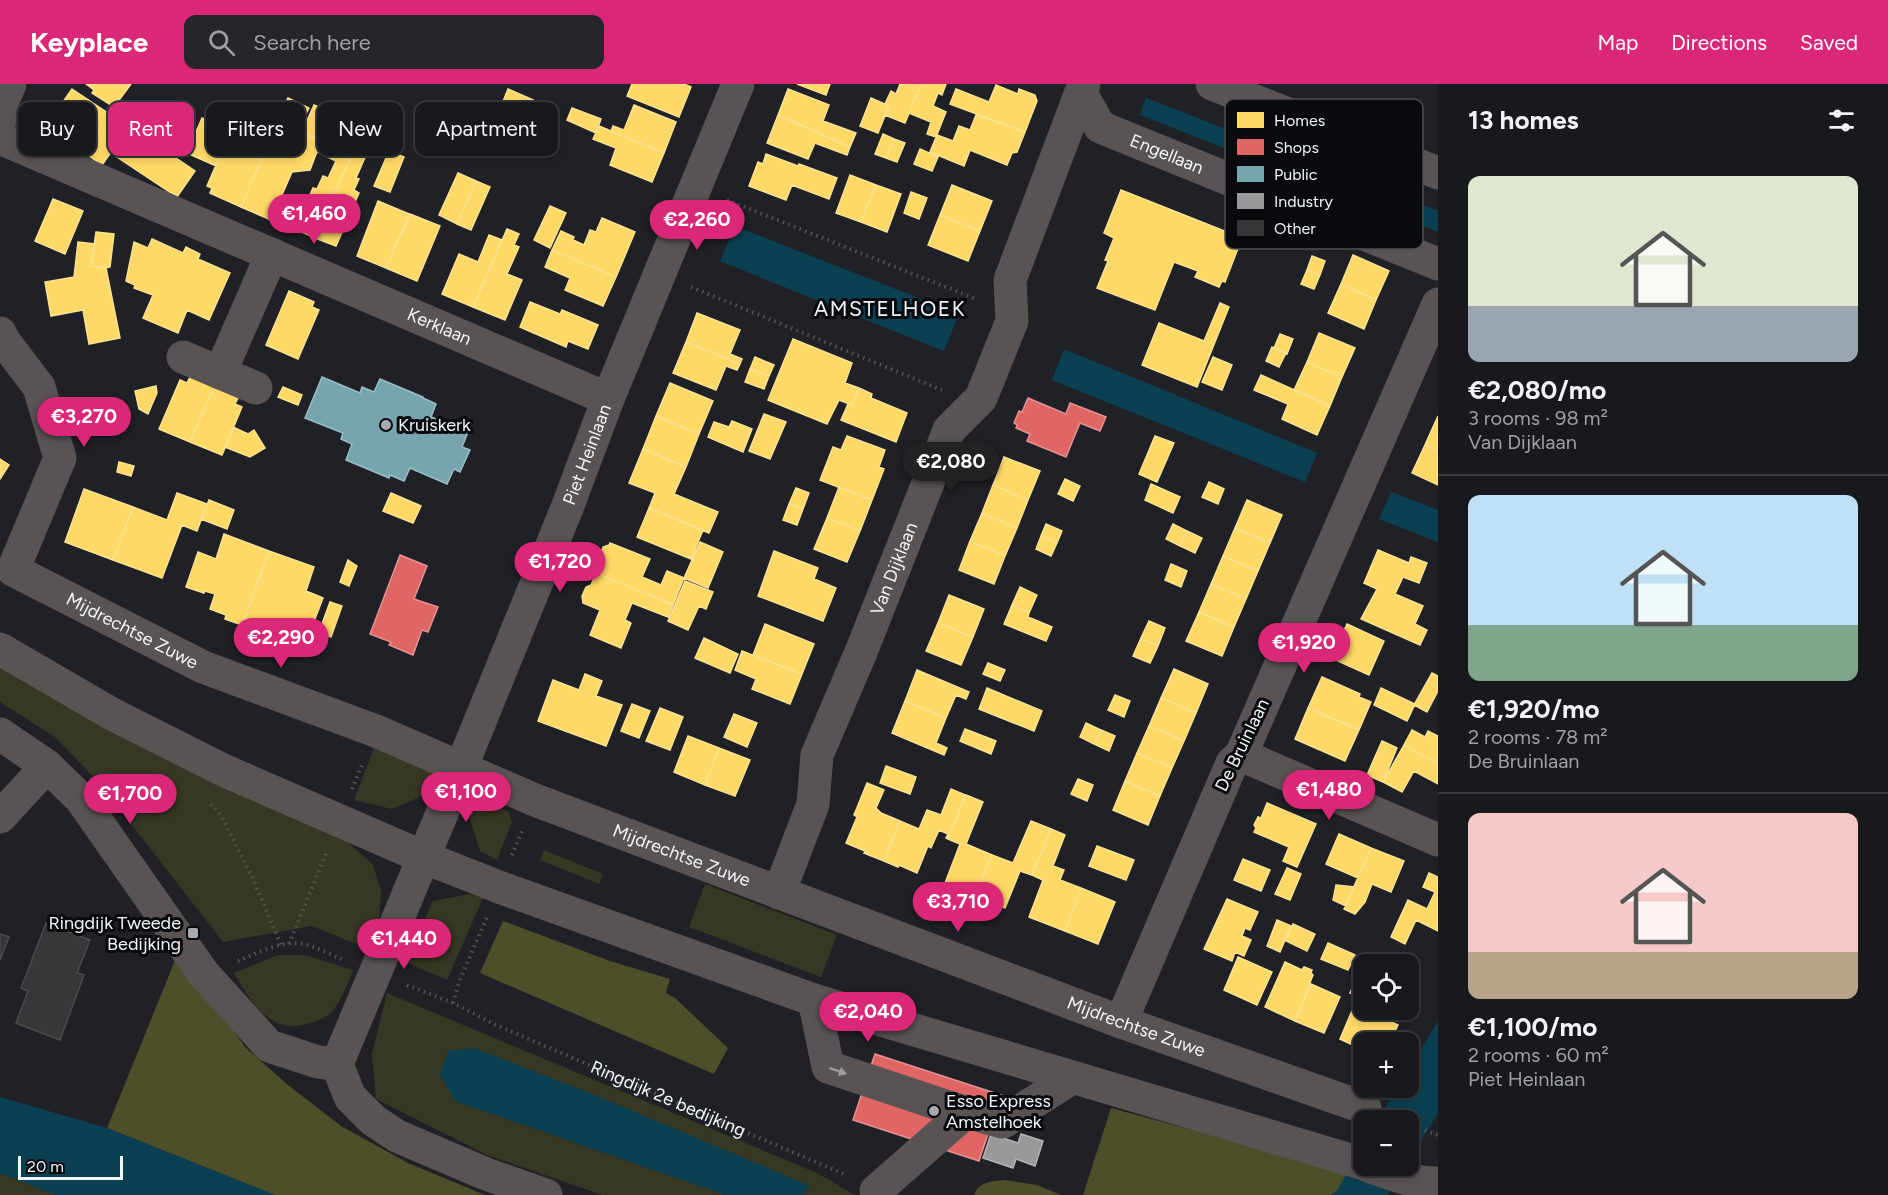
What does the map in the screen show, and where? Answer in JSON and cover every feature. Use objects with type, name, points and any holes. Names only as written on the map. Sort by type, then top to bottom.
[{"type":"street","points":[[0,120],[3,101],[10,84]]},
{"type":"street","name":"Piet Heinlaan","points":[[423,857],[560,526],[608,399],[738,84]]},
{"type":"street","points":[[1212,84],[1250,99]]},
{"type":"street","name":"Engellaan","points":[[1083,89],[1100,128],[1225,178]]},
{"type":"street","name":"Van Dijklaan","points":[[779,893],[813,804],[817,755],[861,652],[949,430],[981,398],[1012,321],[1010,280],[1083,89]]},
{"type":"street","name":"Kerklaan","points":[[0,138],[608,399]]},
{"type":"street","points":[[1423,167],[1438,173]]},
{"type":"street","name":"Engellaan","points":[[1401,249],[1438,264]]},
{"type":"street","points":[[220,373],[272,254]]},
{"type":"street","name":"De Bruinlaan","points":[[1121,1022],[1232,763],[1240,755],[1438,304]]},
{"type":"street","name":"Mijdrechtse Zuwe","points":[[0,333],[39,387],[60,458],[13,570],[203,668],[376,731],[535,800],[779,893],[1121,1022],[1365,1108]]},
{"type":"street","points":[[183,357],[256,388]]},
{"type":"street","points":[[0,626],[40,671]]},
{"type":"street","points":[[0,649],[112,714],[223,770],[423,857],[499,887],[814,1000],[1350,1160]]},
{"type":"street","points":[[0,734],[47,766],[81,799],[203,973],[269,1046],[318,1062],[337,1064]]},
{"type":"street","points":[[1240,755],[1438,840]]},
{"type":"street","points":[[0,817],[47,766]]},
{"type":"street","points":[[423,857],[337,1064],[350,1097],[373,1120],[397,1136],[486,1174],[546,1195]]},
{"type":"street","points":[[814,1000],[828,1067],[966,1112],[1003,1122],[1073,1077]]},
{"type":"street","points":[[876,1191],[966,1112]]},
{"type":"street","points":[[1404,1176],[1422,1181]]},
{"type":"path","points":[[695,188],[1011,313]]},
{"type":"path","points":[[660,274],[975,404]]},
{"type":"path","points":[[203,973],[281,945],[253,879]]},
{"type":"path","name":"Ringdijk 2e bedijking","points":[[453,1003],[496,1025],[847,1175],[876,1191]]},
{"type":"path","points":[[1419,1128],[1438,1135]]},
{"type":"green space","points":[[0,660],[344,838],[373,865],[381,891],[379,919],[366,948],[312,926],[223,942],[100,784],[55,737],[0,702]]},
{"type":"green space","points":[[374,748],[433,770],[420,797],[392,809],[354,800]]},
{"type":"green space","points":[[480,800],[508,811],[512,822],[497,860],[480,851],[468,813]]},
{"type":"green space","points":[[544,850],[603,874],[599,884],[540,860]]},
{"type":"green space","points":[[705,884],[837,935],[821,977],[689,927]]},
{"type":"green space","points":[[470,894],[483,898],[447,980],[406,962],[433,901]]},
{"type":"green space","points":[[503,921],[610,961],[670,979],[666,993],[675,998],[728,1048],[714,1074],[480,973]]},
{"type":"green space","points":[[178,953],[245,1047],[288,1085],[341,1126],[408,1163],[485,1195],[275,1195],[107,1128]]},
{"type":"green space","points":[[278,955],[304,955],[353,970],[332,1012],[307,1024],[282,1025],[272,1020],[254,1004],[234,973]]},
{"type":"green space","points":[[387,993],[817,1173],[855,1195],[802,1195],[809,1186],[455,1101],[726,1195],[602,1195],[487,1155],[376,1099],[372,1054]]},
{"type":"green space","points":[[1111,1108],[1318,1164],[1347,1174],[1337,1191],[1331,1195],[1083,1195]]},
{"type":"green space","points":[[0,1173],[8,1176],[56,1195],[0,1195]]},
{"type":"green space","points":[[1004,1180],[1037,1185],[1061,1195],[974,1195],[983,1185]]},
{"type":"water","points":[[1146,98],[1225,129],[1225,148],[1140,115]]},
{"type":"water","points":[[1423,205],[1438,211],[1438,232],[1423,226]]},
{"type":"water","points":[[735,226],[959,314],[944,351],[720,261]]},
{"type":"water","points":[[1064,349],[1317,453],[1305,482],[1052,380]]},
{"type":"water","points":[[1391,492],[1438,510],[1438,542],[1379,519]]},
{"type":"water","points":[[1438,1021],[1438,1113],[1419,1144],[1419,1110],[1384,1110],[1391,1098],[1419,1098],[1419,1052]]},
{"type":"water","points":[[475,1048],[607,1100],[810,1186],[802,1195],[726,1195],[455,1101],[440,1074],[448,1051]]},
{"type":"water","points":[[0,1097],[107,1128],[275,1195],[56,1195],[0,1173]]},
{"type":"water","points":[[1353,1163],[1353,1176],[1400,1176],[1388,1195],[1331,1195],[1337,1191]]},
{"type":"building: Homes","points":[[86,84],[129,84],[127,87],[131,84],[118,102],[108,103],[92,93],[94,90]]},
{"type":"building: Homes","points":[[632,84],[684,84],[691,87],[679,117],[627,96]]},
{"type":"building: Homes","points":[[797,84],[830,84],[826,95]]},
{"type":"building: Homes","points":[[900,84],[921,84],[905,123],[885,115],[889,106],[885,104],[891,91],[896,94]]},
{"type":"building: Homes","points":[[921,84],[946,84],[942,95],[938,93],[933,106],[946,112],[936,137],[927,134],[931,122],[909,113]]},
{"type":"building: Homes","points":[[996,85],[1018,94],[1019,89],[1035,95],[1037,101],[1025,132],[950,104],[956,89],[989,102]]},
{"type":"building: Homes","points":[[72,89],[92,102],[63,102]]},
{"type":"building: Homes","points":[[508,89],[533,100],[532,102],[503,102]]},
{"type":"building: Homes","points":[[788,89],[829,105],[823,121],[856,133],[850,147],[778,115]]},
{"type":"building: Homes","points":[[871,98],[889,106],[878,133],[860,126]]},
{"type":"building: Homes","points":[[96,105],[108,113],[108,156],[102,165],[89,156],[96,156]]},
{"type":"building: Homes","points":[[314,105],[317,106],[317,139],[305,133],[305,125]]},
{"type":"building: Homes","points":[[634,105],[676,122],[664,153],[611,131],[613,126],[624,130]]},
{"type":"building: Homes","points":[[572,108],[601,119],[596,133],[567,120]]},
{"type":"building: Homes","points":[[778,115],[850,147],[847,155],[815,143],[808,159],[767,143]]},
{"type":"building: Homes","points":[[976,115],[1025,132],[1017,152],[1012,153],[1007,165],[970,150],[964,166],[930,152],[937,135],[953,141],[959,126],[970,130]]},
{"type":"building: Homes","points":[[202,118],[206,120],[206,156],[220,156],[216,166],[194,156],[194,137]]},
{"type":"building: Homes","points":[[599,126],[664,153],[652,182],[610,165],[616,148],[593,139]]},
{"type":"building: Homes","points":[[883,134],[894,139],[886,158],[875,154]]},
{"type":"building: Homes","points":[[305,135],[317,139],[317,152],[310,170],[292,172],[271,220],[241,207],[263,156],[305,156]]},
{"type":"building: Homes","points":[[894,139],[905,143],[897,162],[886,158]]},
{"type":"building: Homes","points":[[920,149],[938,157],[932,171],[914,164]]},
{"type":"building: Homes","points":[[766,154],[837,178],[829,199],[792,185],[786,200],[749,186],[758,162],[763,164]]},
{"type":"building: Homes","points":[[116,156],[173,156],[195,171],[177,197]]},
{"type":"building: Homes","points":[[220,156],[263,156],[241,207],[210,193],[212,188],[207,186]]},
{"type":"building: Homes","points":[[325,156],[351,156],[315,238],[295,229],[313,188],[317,189],[323,176],[328,178],[336,161]]},
{"type":"building: Homes","points":[[351,156],[366,156],[356,178],[359,179],[354,190],[359,193],[336,246],[315,238]]},
{"type":"building: Homes","points":[[387,156],[404,157],[390,192],[374,186]]},
{"type":"building: Homes","points":[[458,173],[476,181],[457,224],[439,215]]},
{"type":"building: Homes","points":[[850,175],[876,185],[861,222],[836,213]]},
{"type":"building: Homes","points":[[476,181],[490,187],[471,230],[457,224]]},
{"type":"building: Homes","points":[[876,185],[901,194],[887,232],[861,222]]},
{"type":"building: Homes","points":[[952,185],[992,201],[980,231],[940,215]]},
{"type":"building: Homes","points":[[1121,190],[1225,231],[1225,249],[1238,249],[1225,282],[1222,281],[1219,287],[1195,277],[1198,271],[1174,262],[1155,310],[1097,288],[1114,238],[1104,233]]},
{"type":"building: Homes","points":[[911,192],[927,198],[919,219],[904,213]]},
{"type":"building: Homes","points":[[53,199],[83,211],[65,254],[35,241]]},
{"type":"building: Homes","points":[[378,201],[409,214],[386,268],[357,256]]},
{"type":"building: Homes","points":[[550,206],[566,213],[550,248],[534,240]]},
{"type":"building: Homes","points":[[410,214],[440,226],[417,281],[386,268]]},
{"type":"building: Homes","points":[[940,215],[980,231],[968,261],[928,245]]},
{"type":"building: Homes","points":[[602,218],[635,232],[616,277],[552,250],[561,231],[584,245],[590,230],[596,232]]},
{"type":"building: Homes","points":[[507,229],[519,234],[514,245],[519,247],[507,274],[522,280],[505,320],[473,307]]},
{"type":"building: Homes","points":[[96,232],[114,234],[110,267],[91,266]]},
{"type":"building: Homes","points":[[489,235],[502,240],[473,307],[442,294],[459,254],[478,262]]},
{"type":"building: Homes","points":[[152,239],[183,253],[186,247],[200,254],[198,259],[230,273],[209,320],[187,310],[178,333],[143,318],[153,295],[134,288],[135,285],[126,281],[134,242],[148,248]]},
{"type":"building: Homes","points":[[78,242],[95,244],[91,266],[106,268],[120,338],[89,344],[83,310],[51,316],[45,282],[74,277]]},
{"type":"building: Homes","points":[[552,250],[616,277],[603,306],[565,290],[570,278],[545,267]]},
{"type":"building: Homes","points":[[1353,255],[1389,271],[1376,300],[1341,284]]},
{"type":"building: Homes","points":[[1312,256],[1325,261],[1320,275],[1307,270]]},
{"type":"building: Homes","points":[[1307,270],[1320,275],[1314,289],[1301,284]]},
{"type":"building: Homes","points":[[1341,284],[1376,300],[1364,329],[1328,313]]},
{"type":"building: Homes","points":[[289,291],[314,302],[312,307],[319,310],[298,359],[266,345]]},
{"type":"building: Homes","points":[[530,302],[560,314],[562,310],[598,325],[588,349],[568,341],[566,347],[520,327]]},
{"type":"building: Homes","points":[[1220,303],[1229,307],[1197,387],[1142,365],[1159,323],[1204,341]]},
{"type":"building: Homes","points":[[697,313],[740,330],[730,354],[742,359],[740,364],[686,342]]},
{"type":"building: Homes","points":[[1319,333],[1355,348],[1342,377],[1307,362]]},
{"type":"building: Homes","points":[[1280,334],[1293,339],[1287,354],[1274,348]]},
{"type":"building: Homes","points":[[793,339],[852,363],[845,383],[859,388],[852,405],[839,400],[827,424],[768,400]]},
{"type":"building: Homes","points":[[686,342],[740,364],[737,370],[726,366],[716,390],[673,373]]},
{"type":"building: Homes","points":[[1272,347],[1286,353],[1279,367],[1266,361]]},
{"type":"building: Homes","points":[[755,357],[774,365],[769,376],[750,369]]},
{"type":"building: Homes","points":[[1213,357],[1232,365],[1222,390],[1202,382]]},
{"type":"building: Homes","points":[[1307,362],[1342,377],[1330,406],[1294,390]]},
{"type":"building: Homes","points":[[750,369],[769,376],[764,389],[745,382]]},
{"type":"building: Homes","points":[[1261,375],[1330,406],[1317,435],[1282,419],[1288,404],[1254,390]]},
{"type":"building: Homes","points":[[190,377],[214,387],[190,442],[159,429],[180,380],[187,383]]},
{"type":"building: Homes","points":[[670,383],[713,401],[699,434],[656,416]]},
{"type":"building: Homes","points":[[156,386],[157,393],[148,414],[139,409],[135,391]]},
{"type":"building: Homes","points":[[214,387],[238,398],[235,404],[242,407],[222,455],[190,442]]},
{"type":"building: Homes","points":[[283,387],[302,395],[298,405],[278,397]]},
{"type":"building: Homes","points":[[859,388],[872,394],[871,398],[907,413],[896,442],[841,420],[848,404],[852,405]]},
{"type":"building: Homes","points":[[764,414],[786,422],[770,459],[749,451]]},
{"type":"building: Homes","points":[[656,416],[699,434],[686,467],[643,449]]},
{"type":"building: Homes","points":[[1438,416],[1438,451],[1425,445]]},
{"type":"building: Homes","points":[[732,421],[752,429],[743,452],[708,437],[714,422],[729,427]]},
{"type":"building: Homes","points":[[233,427],[248,434],[254,430],[265,448],[250,457],[225,447]]},
{"type":"building: Homes","points":[[847,436],[885,450],[879,467],[884,469],[872,500],[820,480],[833,447],[841,450]]},
{"type":"building: Homes","points":[[1155,436],[1174,443],[1157,482],[1139,474]]},
{"type":"building: Homes","points":[[1425,445],[1438,451],[1438,485],[1412,473]]},
{"type":"building: Homes","points":[[643,449],[686,467],[674,494],[718,512],[709,533],[649,508],[655,493],[629,483]]},
{"type":"building: Homes","points":[[1004,457],[1040,471],[1028,500],[993,485]]},
{"type":"building: Homes","points":[[0,459],[9,465],[0,479]]},
{"type":"building: Homes","points":[[119,462],[134,466],[131,476],[117,472]]},
{"type":"building: Homes","points":[[1065,479],[1080,486],[1073,501],[1058,494]]},
{"type":"building: Homes","points":[[1209,482],[1224,489],[1218,504],[1202,497]]},
{"type":"building: Homes","points":[[1151,484],[1180,497],[1173,513],[1145,500]]},
{"type":"building: Homes","points":[[993,485],[1028,500],[1017,528],[982,513]]},
{"type":"building: Homes","points":[[839,487],[872,500],[860,531],[827,518]]},
{"type":"building: Homes","points":[[796,488],[809,493],[803,509],[789,504]]},
{"type":"building: Homes","points":[[84,489],[133,507],[113,560],[65,542]]},
{"type":"building: Homes","points":[[177,493],[207,504],[197,531],[182,525],[162,578],[113,560],[133,507],[167,520]]},
{"type":"building: Homes","points":[[391,493],[421,506],[413,523],[383,511]]},
{"type":"building: Homes","points":[[209,500],[234,510],[227,529],[201,519]]},
{"type":"building: Homes","points":[[1247,500],[1282,515],[1270,543],[1235,528]]},
{"type":"building: Homes","points":[[789,504],[803,509],[797,525],[783,520]]},
{"type":"building: Homes","points":[[649,508],[703,530],[691,559],[637,537]]},
{"type":"building: Homes","points":[[982,513],[1017,528],[1005,556],[970,541]]},
{"type":"building: Homes","points":[[827,518],[860,531],[847,562],[814,549]]},
{"type":"building: Homes","points":[[1046,524],[1062,531],[1057,543],[1041,536]]},
{"type":"building: Homes","points":[[1173,524],[1187,531],[1180,546],[1166,539]]},
{"type":"building: Homes","points":[[1235,528],[1270,543],[1258,571],[1223,556]]},
{"type":"building: Homes","points":[[1187,531],[1202,538],[1195,553],[1180,546]]},
{"type":"building: Homes","points":[[224,534],[269,551],[242,625],[225,619],[226,615],[210,609],[215,594],[186,587],[198,552],[216,559]]},
{"type":"building: Homes","points":[[1041,536],[1057,543],[1051,556],[1036,549]]},
{"type":"building: Homes","points":[[970,541],[1005,556],[994,584],[959,570]]},
{"type":"building: Homes","points":[[700,542],[723,552],[708,588],[684,578]]},
{"type":"building: Homes","points":[[610,543],[650,559],[642,577],[661,585],[667,571],[684,578],[673,605],[596,573],[603,547]]},
{"type":"building: Homes","points":[[1378,550],[1409,563],[1411,557],[1427,563],[1419,583],[1403,577],[1395,594],[1423,606],[1415,624],[1427,630],[1420,645],[1361,619],[1377,589],[1364,583]]},
{"type":"building: Homes","points":[[269,551],[314,567],[306,591],[323,598],[310,632],[292,626],[293,623],[283,619],[278,634],[261,628],[260,632],[242,625]]},
{"type":"building: Homes","points":[[774,551],[818,568],[814,579],[836,588],[823,621],[758,596]]},
{"type":"building: Homes","points":[[1223,556],[1258,571],[1246,599],[1211,584]]},
{"type":"building: Homes","points":[[348,560],[357,566],[349,586],[340,582]]},
{"type":"building: Homes","points":[[1171,564],[1187,571],[1181,587],[1165,580]]},
{"type":"building: Homes","points":[[596,573],[673,605],[668,617],[632,603],[625,620],[631,623],[621,648],[590,635],[600,610],[583,603],[582,596],[586,587],[591,585]]},
{"type":"building: Homes","points":[[685,581],[713,592],[706,609],[699,606],[688,630],[668,621]]},
{"type":"building: Homes","points":[[1211,584],[1246,599],[1234,627],[1199,612]]},
{"type":"building: Homes","points":[[1020,587],[1037,595],[1029,613],[1012,605]]},
{"type":"building: Homes","points":[[949,595],[984,609],[973,637],[938,623]]},
{"type":"building: Homes","points":[[330,602],[342,606],[331,637],[319,632]]},
{"type":"building: Homes","points":[[1012,605],[1029,613],[1028,617],[1052,627],[1046,641],[1004,624]]},
{"type":"building: Homes","points":[[1199,612],[1234,627],[1222,656],[1186,641]]},
{"type":"building: Homes","points":[[1149,621],[1165,628],[1158,646],[1141,638]]},
{"type":"building: Homes","points":[[938,623],[973,637],[961,665],[926,651]]},
{"type":"building: Homes","points":[[765,624],[814,644],[802,674],[753,655]]},
{"type":"building: Homes","points":[[1347,624],[1384,641],[1369,675],[1331,658]]},
{"type":"building: Homes","points":[[704,638],[738,654],[730,673],[695,658]]},
{"type":"building: Homes","points":[[1141,638],[1158,646],[1150,663],[1133,656]]},
{"type":"building: Homes","points":[[742,651],[802,674],[790,704],[752,689],[756,679],[735,670]]},
{"type":"building: Homes","points":[[988,663],[1005,670],[1000,681],[983,674]]},
{"type":"building: Homes","points":[[1174,669],[1208,684],[1196,713],[1161,698]]},
{"type":"building: Homes","points":[[917,670],[969,692],[966,699],[956,695],[946,718],[905,701]]},
{"type":"building: Homes","points":[[1432,673],[1438,676],[1438,691],[1427,712],[1414,705]]},
{"type":"building: Homes","points":[[585,674],[602,681],[596,696],[622,705],[606,746],[538,721],[553,680],[579,690]]},
{"type":"building: Homes","points":[[1322,677],[1360,694],[1359,697],[1371,702],[1359,730],[1308,708]]},
{"type":"building: Homes","points":[[987,688],[1042,711],[1034,731],[979,709]]},
{"type":"building: Homes","points":[[1381,688],[1415,704],[1407,721],[1374,705]]},
{"type":"building: Homes","points":[[1115,695],[1130,701],[1124,717],[1108,710]]},
{"type":"building: Homes","points":[[1161,698],[1196,713],[1184,741],[1149,726]]},
{"type":"building: Homes","points":[[905,701],[946,718],[936,743],[947,748],[944,755],[892,733]]},
{"type":"building: Homes","points":[[632,704],[650,711],[639,738],[621,731]]},
{"type":"building: Homes","points":[[660,708],[683,717],[670,750],[646,741]]},
{"type":"building: Homes","points":[[1308,708],[1359,730],[1345,761],[1295,739]]},
{"type":"building: Homes","points":[[734,714],[757,723],[747,747],[724,737]]},
{"type":"building: Homes","points":[[1086,723],[1101,730],[1094,744],[1080,737]]},
{"type":"building: Homes","points":[[1149,726],[1184,741],[1172,768],[1137,753]]},
{"type":"building: Homes","points":[[965,729],[996,741],[991,754],[960,741]]},
{"type":"building: Homes","points":[[1101,730],[1115,736],[1109,751],[1094,744]]},
{"type":"building: Homes","points":[[1412,730],[1425,737],[1428,731],[1438,736],[1438,764],[1404,745]]},
{"type":"building: Homes","points":[[688,736],[719,748],[705,785],[674,772]]},
{"type":"building: Homes","points":[[1382,741],[1397,748],[1383,782],[1367,775]]},
{"type":"building: Homes","points":[[1404,745],[1438,764],[1438,784],[1414,771],[1402,792],[1383,782]]},
{"type":"building: Homes","points":[[719,748],[750,760],[735,796],[705,785]]},
{"type":"building: Homes","points":[[1137,753],[1172,768],[1160,796],[1125,781]]},
{"type":"building: Homes","points":[[886,766],[916,777],[910,794],[880,783]]},
{"type":"building: Homes","points":[[1078,779],[1093,785],[1087,801],[1071,794]]},
{"type":"building: Homes","points":[[1125,781],[1160,796],[1148,825],[1113,810]]},
{"type":"building: Homes","points":[[867,783],[884,790],[876,808],[881,813],[900,821],[884,861],[846,843]]},
{"type":"building: Homes","points":[[951,789],[965,795],[948,839],[946,838],[948,834],[939,830],[931,848],[928,846],[917,873],[884,861],[900,821],[919,829],[927,810],[941,815]]},
{"type":"building: Homes","points":[[966,795],[983,802],[966,844],[992,855],[975,895],[945,883],[960,844],[948,839]]},
{"type":"building: Homes","points":[[1267,803],[1316,824],[1297,867],[1283,861],[1289,847],[1254,832],[1256,828],[1254,825],[1258,817],[1261,818]]},
{"type":"building: Homes","points":[[1031,821],[1051,829],[1032,875],[1020,871],[1005,908],[975,895],[992,855],[1013,863]]},
{"type":"building: Homes","points":[[1051,829],[1065,835],[1053,866],[1064,870],[1060,880],[1081,888],[1065,931],[1029,917],[1043,880],[1032,875]]},
{"type":"building: Homes","points":[[1339,834],[1371,848],[1358,878],[1326,864]]},
{"type":"building: Homes","points":[[1097,846],[1134,860],[1126,880],[1089,866]]},
{"type":"building: Homes","points":[[1371,848],[1404,861],[1391,892],[1372,884],[1365,902],[1355,914],[1344,909]]},
{"type":"building: Homes","points":[[1243,859],[1270,870],[1261,891],[1234,880]]},
{"type":"building: Homes","points":[[1287,868],[1301,874],[1290,900],[1275,894]]},
{"type":"building: Homes","points":[[1429,873],[1438,877],[1438,931],[1416,920],[1405,944],[1391,937],[1408,900],[1427,909],[1435,892],[1423,887]]},
{"type":"building: Homes","points":[[1336,885],[1354,887],[1346,906],[1333,900]]},
{"type":"building: Homes","points":[[1081,888],[1115,902],[1098,944],[1065,931]]},
{"type":"building: Homes","points":[[1227,899],[1258,912],[1250,930],[1245,928],[1242,936],[1251,940],[1244,956],[1235,952],[1232,961],[1204,949]]},
{"type":"building: Homes","points":[[1277,920],[1291,926],[1280,952],[1267,946]]},
{"type":"building: Homes","points":[[1293,924],[1315,934],[1307,951],[1286,941]]},
{"type":"building: Homes","points":[[1328,943],[1353,954],[1348,970],[1321,959]]},
{"type":"building: Homes","points":[[1238,957],[1272,972],[1257,1005],[1224,990]]},
{"type":"building: Homes","points":[[1285,962],[1302,970],[1304,967],[1312,970],[1313,975],[1295,1021],[1265,1007]]},
{"type":"building: Homes","points":[[1311,984],[1340,997],[1324,1033],[1295,1021]]},
{"type":"building: Homes","points":[[1353,1008],[1353,1020],[1386,1020],[1398,1025],[1395,1032],[1353,1032],[1353,1045],[1340,1039]]},
{"type":"building: Shops","points":[[1028,398],[1066,414],[1070,403],[1106,417],[1100,431],[1080,423],[1066,457],[1027,441],[1030,434],[1016,428],[1017,425],[1014,423]]},
{"type":"building: Shops","points":[[400,555],[427,566],[414,599],[438,607],[428,632],[422,630],[413,655],[389,645],[391,642],[370,634]]},
{"type":"building: Shops","points":[[875,1054],[1001,1095],[979,1161],[853,1120]]},
{"type":"building: Public","name":"Kruiskerk","points":[[322,377],[360,393],[362,387],[374,392],[380,379],[436,404],[431,417],[468,432],[462,447],[470,450],[460,472],[454,469],[447,484],[410,468],[404,481],[390,475],[389,478],[346,460],[352,444],[341,439],[343,433],[305,418]]},
{"type":"building: Industry","points":[[991,1134],[1018,1143],[1021,1134],[1043,1141],[1035,1166],[1016,1159],[1013,1168],[983,1158]]},
{"type":"building: Other","points":[[46,923],[90,940],[77,973],[84,975],[60,1040],[16,1023],[28,991],[21,988]]},
{"type":"building: Other","points":[[0,934],[9,937],[0,960]]},
{"type":"place","name":"Kruiskerk","points":[[386,425]]},
{"type":"place","name":"Ringdijk Tweede Bedijking","points":[[193,933]]},
{"type":"place","name":"Esso Express Amstelhoek","points":[[934,1111]]},
{"type":"district","name":"AMSTELHOEK","points":[[890,309]]}]
